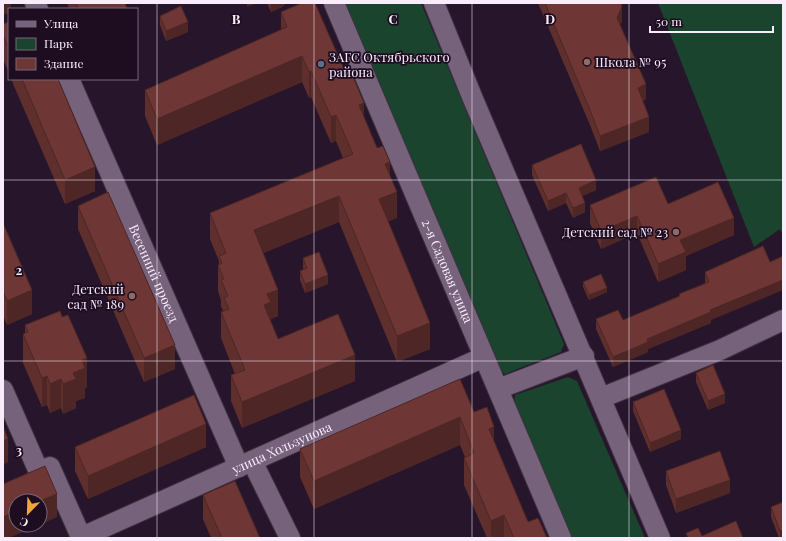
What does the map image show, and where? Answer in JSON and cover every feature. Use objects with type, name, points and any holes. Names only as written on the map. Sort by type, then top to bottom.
[{"type":"street","name":"2-я Садовая улица","points":[[334,3],[561,538]]},
{"type":"street","points":[[434,3],[660,538]]},
{"type":"street","name":"Весенний проезд","points":[[69,80],[245,464],[290,538]]},
{"type":"street","points":[[601,398],[720,350],[783,320]]},
{"type":"street","points":[[498,389],[584,356]]},
{"type":"street","name":"улица Хользунова","points":[[81,538],[484,357]]},
{"type":"street","points":[[3,390],[39,472],[50,468],[81,538]]},
{"type":"green space","points":[[344,3],[421,3],[564,344],[561,352],[505,374],[498,369]]},
{"type":"green space","points":[[658,3],[783,3],[783,236],[780,229],[754,247]]},
{"type":"green space","points":[[568,377],[577,381],[645,538],[569,538],[514,406],[515,395]]},
{"type":"building","points":[[76,3],[125,3],[127,8],[78,8]]},
{"type":"building","points":[[302,3],[315,3],[347,76],[352,74],[364,103],[359,105],[377,148],[383,146],[390,162],[385,164],[397,192],[379,199],[430,323],[397,336],[339,196],[254,230],[278,290],[267,294],[271,302],[264,305],[278,339],[338,314],[355,355],[242,402],[231,375],[245,370],[221,312],[229,309],[224,298],[228,296],[221,280],[224,279],[218,265],[222,263],[219,256],[226,253],[210,213],[353,154],[336,115],[331,117],[311,71],[309,72],[302,56],[157,119],[145,90],[287,27],[281,12]]},
{"type":"building","points":[[545,3],[621,3],[622,6],[617,18],[646,84],[638,88],[649,117],[600,136]]},
{"type":"building","points":[[181,6],[188,22],[166,31],[160,16]]},
{"type":"building","points":[[8,22],[8,47],[3,35],[3,24]]},
{"type":"building","points":[[22,80],[58,80],[95,167],[65,180]]},
{"type":"building","points":[[581,144],[596,180],[579,188],[585,203],[573,208],[566,193],[548,201],[532,165]]},
{"type":"building","points":[[656,177],[668,204],[718,182],[734,218],[680,240],[686,252],[658,264],[637,216],[601,231],[590,205]]},
{"type":"building","points":[[108,192],[175,345],[144,358],[78,206]]},
{"type":"building","points":[[3,223],[32,290],[7,301],[3,291]]},
{"type":"building","points":[[763,246],[770,262],[783,256],[783,280],[710,310],[711,312],[647,339],[648,342],[613,357],[596,319],[618,310],[623,320],[680,296],[679,294],[709,282],[705,272]]},
{"type":"building","points":[[319,252],[328,275],[305,284],[300,271],[307,268],[303,258]]},
{"type":"building","points":[[601,274],[607,288],[589,295],[583,282]]},
{"type":"building","points":[[60,311],[62,317],[68,315],[87,358],[82,360],[85,368],[73,373],[76,379],[63,384],[61,379],[50,384],[47,376],[42,378],[23,334],[28,332],[25,325]]},
{"type":"building","points":[[713,365],[725,394],[708,401],[696,373]]},
{"type":"building","points":[[460,379],[474,412],[487,407],[494,427],[489,429],[528,522],[538,518],[547,538],[514,538],[504,515],[491,521],[464,458],[474,453],[460,417],[314,481],[300,449]]},
{"type":"building","points":[[664,389],[681,430],[650,443],[633,402]]},
{"type":"building","points":[[194,395],[206,424],[88,476],[75,447]]},
{"type":"building","points":[[3,426],[8,439],[3,441]]},
{"type":"building","points":[[720,451],[730,480],[676,499],[666,471]]},
{"type":"building","points":[[45,466],[57,494],[48,498],[48,493],[8,493],[8,515],[3,517],[3,484]]},
{"type":"building","points":[[235,481],[260,538],[222,538],[203,495]]},
{"type":"building","points":[[783,502],[783,530],[780,531],[771,507]]},
{"type":"building","points":[[736,521],[743,538],[688,538],[686,533],[698,528],[702,536]]},
{"type":"place","name":"Школа № 95","points":[[587,62]]},
{"type":"place","name":"ЗАГС Октябрьского района","points":[[321,64]]},
{"type":"place","name":"Детский сад № 23","points":[[676,232]]},
{"type":"place","name":"Детский сад № 189","points":[[132,296]]}]
